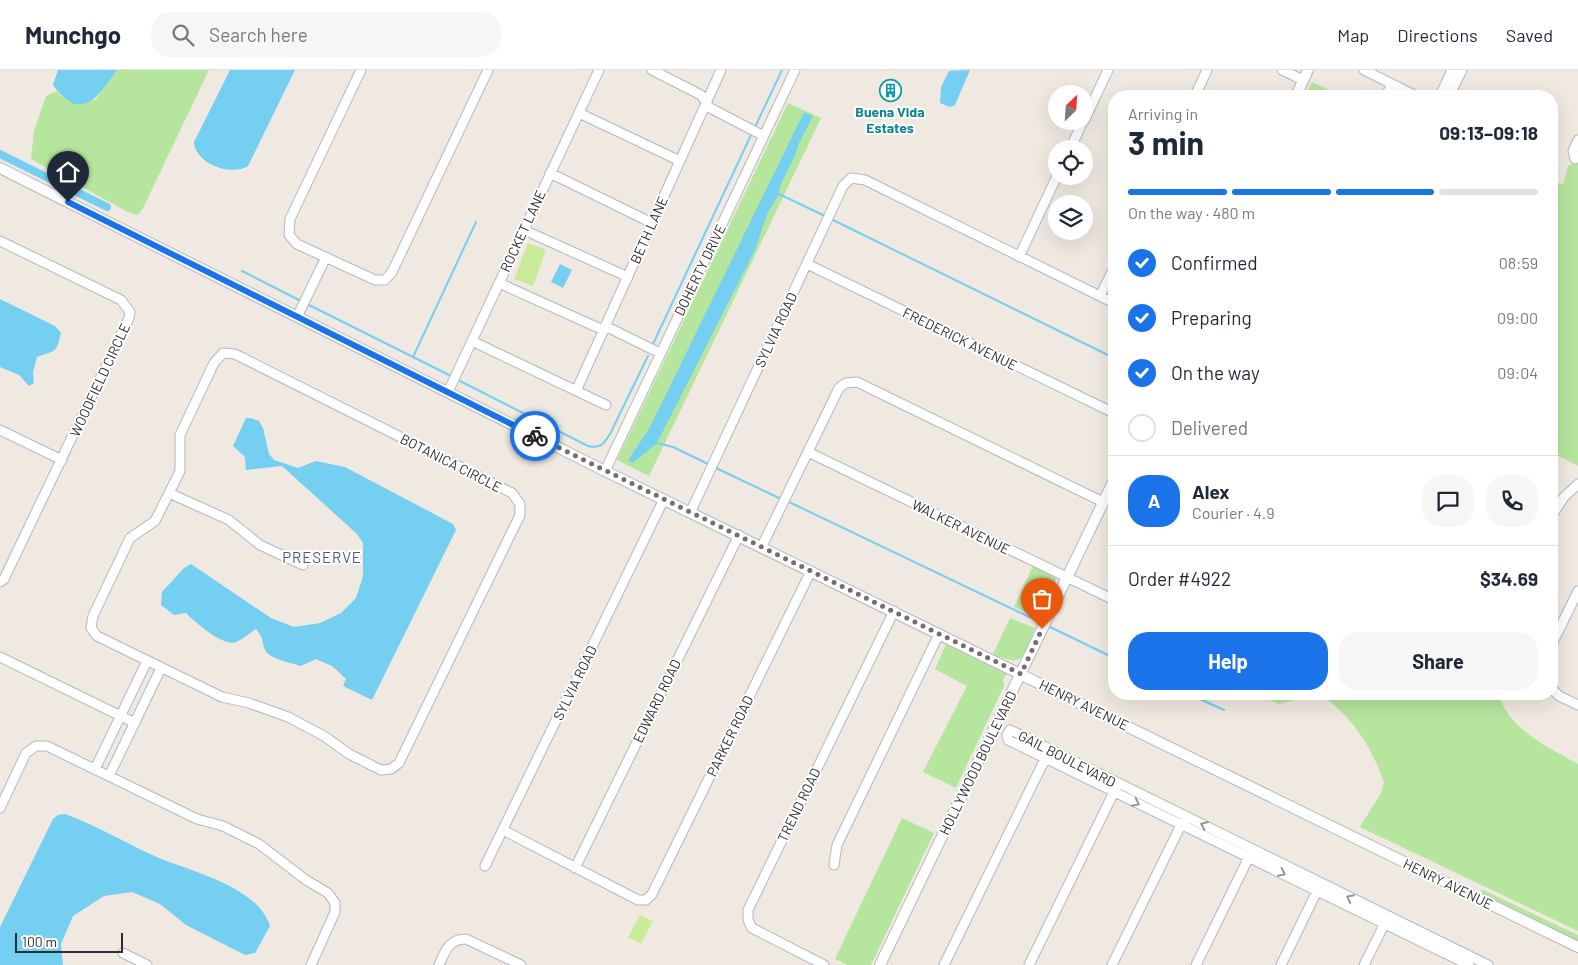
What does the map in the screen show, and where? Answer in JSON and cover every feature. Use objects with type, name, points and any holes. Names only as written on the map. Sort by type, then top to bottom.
[{"type":"street","points":[[361,70],[290,219],[289,234],[297,244],[375,280],[385,280],[392,272],[488,70]]},
{"type":"street","name":"ROCKET LANE","points":[[448,392],[599,70]]},
{"type":"street","points":[[652,70],[702,95],[710,108],[764,136]]},
{"type":"street","name":"BETH LANE","points":[[576,391],[721,70]]},
{"type":"street","name":"DOHERTY DRIVE","points":[[606,471],[795,70]]},
{"type":"street","points":[[1093,102],[1108,70]]},
{"type":"street","points":[[1198,90],[1207,70]]},
{"type":"street","points":[[1282,70],[1304,80]]},
{"type":"street","points":[[1299,90],[1308,70]]},
{"type":"street","points":[[1364,70],[1404,90]]},
{"type":"street","points":[[1443,90],[1452,70]]},
{"type":"street","points":[[1452,90],[1462,70]]},
{"type":"street","points":[[1389,90],[1392,84]]},
{"type":"street","points":[[579,113],[680,162]]},
{"type":"street","points":[[1578,140],[1573,151],[1575,159],[1578,157]]},
{"type":"street","name":"HENRY AVENUE","points":[[0,168],[298,315],[606,471],[739,534],[1578,948]]},
{"type":"street","points":[[550,173],[652,223]]},
{"type":"street","name":"SYLVIA ROAD","points":[[691,511],[843,186],[851,178],[865,180],[1019,257]]},
{"type":"street","points":[[1053,185],[1019,257],[1108,300]]},
{"type":"street","points":[[524,230],[628,277]]},
{"type":"street","name":"WOODFIELD CIRCLE","points":[[0,241],[121,300],[129,308],[129,318],[62,460],[4,578],[0,582]]},
{"type":"street","points":[[298,315],[326,257]]},
{"type":"street","name":"FREDERICK AVENUE","points":[[807,264],[1108,410]]},
{"type":"street","points":[[1100,296],[1108,280]]},
{"type":"street","points":[[499,283],[660,353]]},
{"type":"street","points":[[472,342],[606,405]]},
{"type":"street","name":"BOTANICA CIRCLE","points":[[223,353],[235,354],[512,493],[520,504],[520,515],[399,764],[392,769],[381,770],[349,754],[324,736],[288,717],[249,703],[222,697],[97,636],[91,628],[93,616],[130,538],[155,521],[169,493],[180,471],[180,435],[214,362],[223,353]]},
{"type":"street","points":[[762,546],[839,388],[846,383],[857,382],[1103,502]]},
{"type":"street","points":[[0,430],[62,460]]},
{"type":"street","name":"WALKER AVENUE","points":[[808,452],[1108,597]]},
{"type":"street","points":[[1558,506],[1564,497],[1578,484]]},
{"type":"street","name":"HOLLYWOOD BOULEVARD","points":[[880,965],[1108,492]]},
{"type":"street","points":[[169,493],[229,520],[260,545],[303,565]]},
{"type":"street","name":"SYLVIA ROAD","points":[[485,866],[664,499]]},
{"type":"street","name":"EDWARD ROAD","points":[[575,868],[739,534]]},
{"type":"street","name":"PARKER ROAD","points":[[575,868],[638,900],[646,900],[652,894],[811,571]]},
{"type":"street","points":[[1558,632],[1578,591]]},
{"type":"street","name":"TREND ROAD","points":[[824,965],[752,928],[748,920],[748,910],[894,611]]},
{"type":"street","points":[[834,865],[837,844],[939,634]]},
{"type":"street","points":[[0,657],[135,723]]},
{"type":"street","points":[[95,769],[147,661]]},
{"type":"street","points":[[109,776],[161,668]]},
{"type":"street","points":[[135,687],[148,694]]},
{"type":"street","points":[[1558,695],[1578,704]]},
{"type":"street","points":[[109,740],[123,747]]},
{"type":"street","points":[[0,808],[26,753],[36,746],[47,746],[197,819],[242,834],[259,844],[306,880],[328,894],[335,903],[335,912],[311,965]]},
{"type":"street","name":"GAIL BOULEVARD","points":[[944,965],[1047,754],[1183,820],[1254,848],[1319,887]]},
{"type":"street","points":[[1029,965],[1116,788]]},
{"type":"street","points":[[1112,965],[1183,820]]},
{"type":"street","name":"GAIL BOULEVARD","points":[[1183,820],[1249,858],[1319,887],[1386,920],[1469,965]]},
{"type":"street","points":[[503,830],[575,868]]},
{"type":"street","points":[[1196,965],[1254,848]]},
{"type":"street","points":[[1281,965],[1319,887]]},
{"type":"street","points":[[1364,965],[1386,920]]},
{"type":"street","points":[[439,965],[452,942],[457,939],[466,939],[521,965]]},
{"type":"street","points":[[123,953],[147,965]]},
{"type":"street","name":"GAIL BOULEVARD","points":[[1452,957],[1488,965]]},
{"type":"green space","points":[[117,70],[209,70],[138,215],[128,212],[31,159],[34,131],[46,96],[57,91],[61,96],[95,100]]},
{"type":"green space","points":[[1312,82],[1329,90],[1308,90]]},
{"type":"green space","points":[[788,103],[821,118],[649,476],[617,460]]},
{"type":"green space","points":[[1578,161],[1578,466],[1558,456],[1558,182],[1563,185],[1568,166]]},
{"type":"green space","points":[[528,243],[546,250],[533,286],[514,279]]},
{"type":"green space","points":[[1033,566],[1056,579],[1041,619],[1014,607]]},
{"type":"green space","points":[[1010,618],[1035,628],[1022,657],[1012,660],[993,654]]},
{"type":"green space","points":[[946,644],[1006,674],[1003,680],[1004,686],[956,788],[923,772],[967,686],[935,669]]},
{"type":"green space","points":[[1269,700],[1295,700],[1279,704]]},
{"type":"green space","points":[[1327,700],[1501,700],[1510,717],[1520,727],[1543,744],[1578,764],[1578,931],[1360,827],[1381,793],[1384,782],[1373,756],[1359,733],[1342,712]]},
{"type":"green space","points":[[902,818],[934,833],[871,965],[848,965],[835,959]]},
{"type":"green space","points":[[1481,889],[1578,935],[1578,943],[1482,895]]},
{"type":"green space","points":[[640,915],[653,921],[641,944],[628,937]]},
{"type":"water","points":[[58,70],[117,70],[96,97],[81,105],[72,103],[63,97],[53,85]]},
{"type":"water","points":[[230,70],[295,70],[248,166],[232,170],[223,169],[207,162],[196,150],[194,142]]},
{"type":"water","points":[[970,70],[955,105],[950,107],[940,103],[941,87],[949,71]]},
{"type":"water","points":[[804,112],[813,116],[780,186],[779,194],[767,214],[755,250],[657,443],[633,463],[628,460],[649,429]]},
{"type":"water","points":[[560,264],[572,270],[563,288],[551,282]]},
{"type":"water","points":[[0,299],[55,326],[61,333],[58,345],[52,352],[37,357],[33,373],[34,383],[29,386],[19,375],[0,367]]},
{"type":"water","points":[[246,418],[259,421],[263,428],[269,454],[274,460],[298,468],[316,461],[345,467],[453,524],[456,530],[372,700],[343,686],[346,679],[332,666],[316,659],[301,666],[271,656],[265,650],[262,638],[256,629],[239,641],[230,643],[210,633],[186,613],[174,615],[161,605],[162,592],[184,568],[191,564],[271,618],[294,627],[320,623],[341,613],[356,598],[363,576],[363,543],[357,534],[282,466],[246,470],[245,457],[233,446]]},
{"type":"water","points":[[65,814],[159,858],[206,875],[239,891],[263,912],[270,926],[255,953],[245,955],[186,925],[160,904],[132,892],[104,896],[73,916],[61,944],[63,965],[0,965],[0,927],[53,819],[58,815]]},
{"type":"waterway","points":[[756,125],[782,70]]},
{"type":"waterway","points":[[653,344],[752,133]]},
{"type":"waterway","points":[[0,154],[107,207]]},
{"type":"waterway","points":[[779,194],[825,216]]},
{"type":"waterway","points":[[831,219],[1108,355]]},
{"type":"waterway","points":[[413,357],[476,222]]},
{"type":"waterway","points":[[242,271],[299,300]]},
{"type":"waterway","points":[[309,305],[449,375]]},
{"type":"waterway","points":[[460,381],[588,446],[596,447],[604,443],[610,434],[648,356]]},
{"type":"waterway","points":[[657,443],[673,447],[708,464]]},
{"type":"waterway","points":[[716,468],[781,499]]},
{"type":"waterway","points":[[789,502],[1042,623]]},
{"type":"waterway","points":[[1048,626],[1108,655]]},
{"type":"waterway","points":[[1202,700],[1224,710]]},
{"type":"way so far","points":[[535,436],[739,534],[1021,674],[1042,629]]},
{"type":"place","name":"Buena Vida Estates","points":[[890,90]]},
{"type":"district","name":"PRESERVE","points":[[322,558]]},
{"type":"route","points":[[68,202],[535,436]]}]
